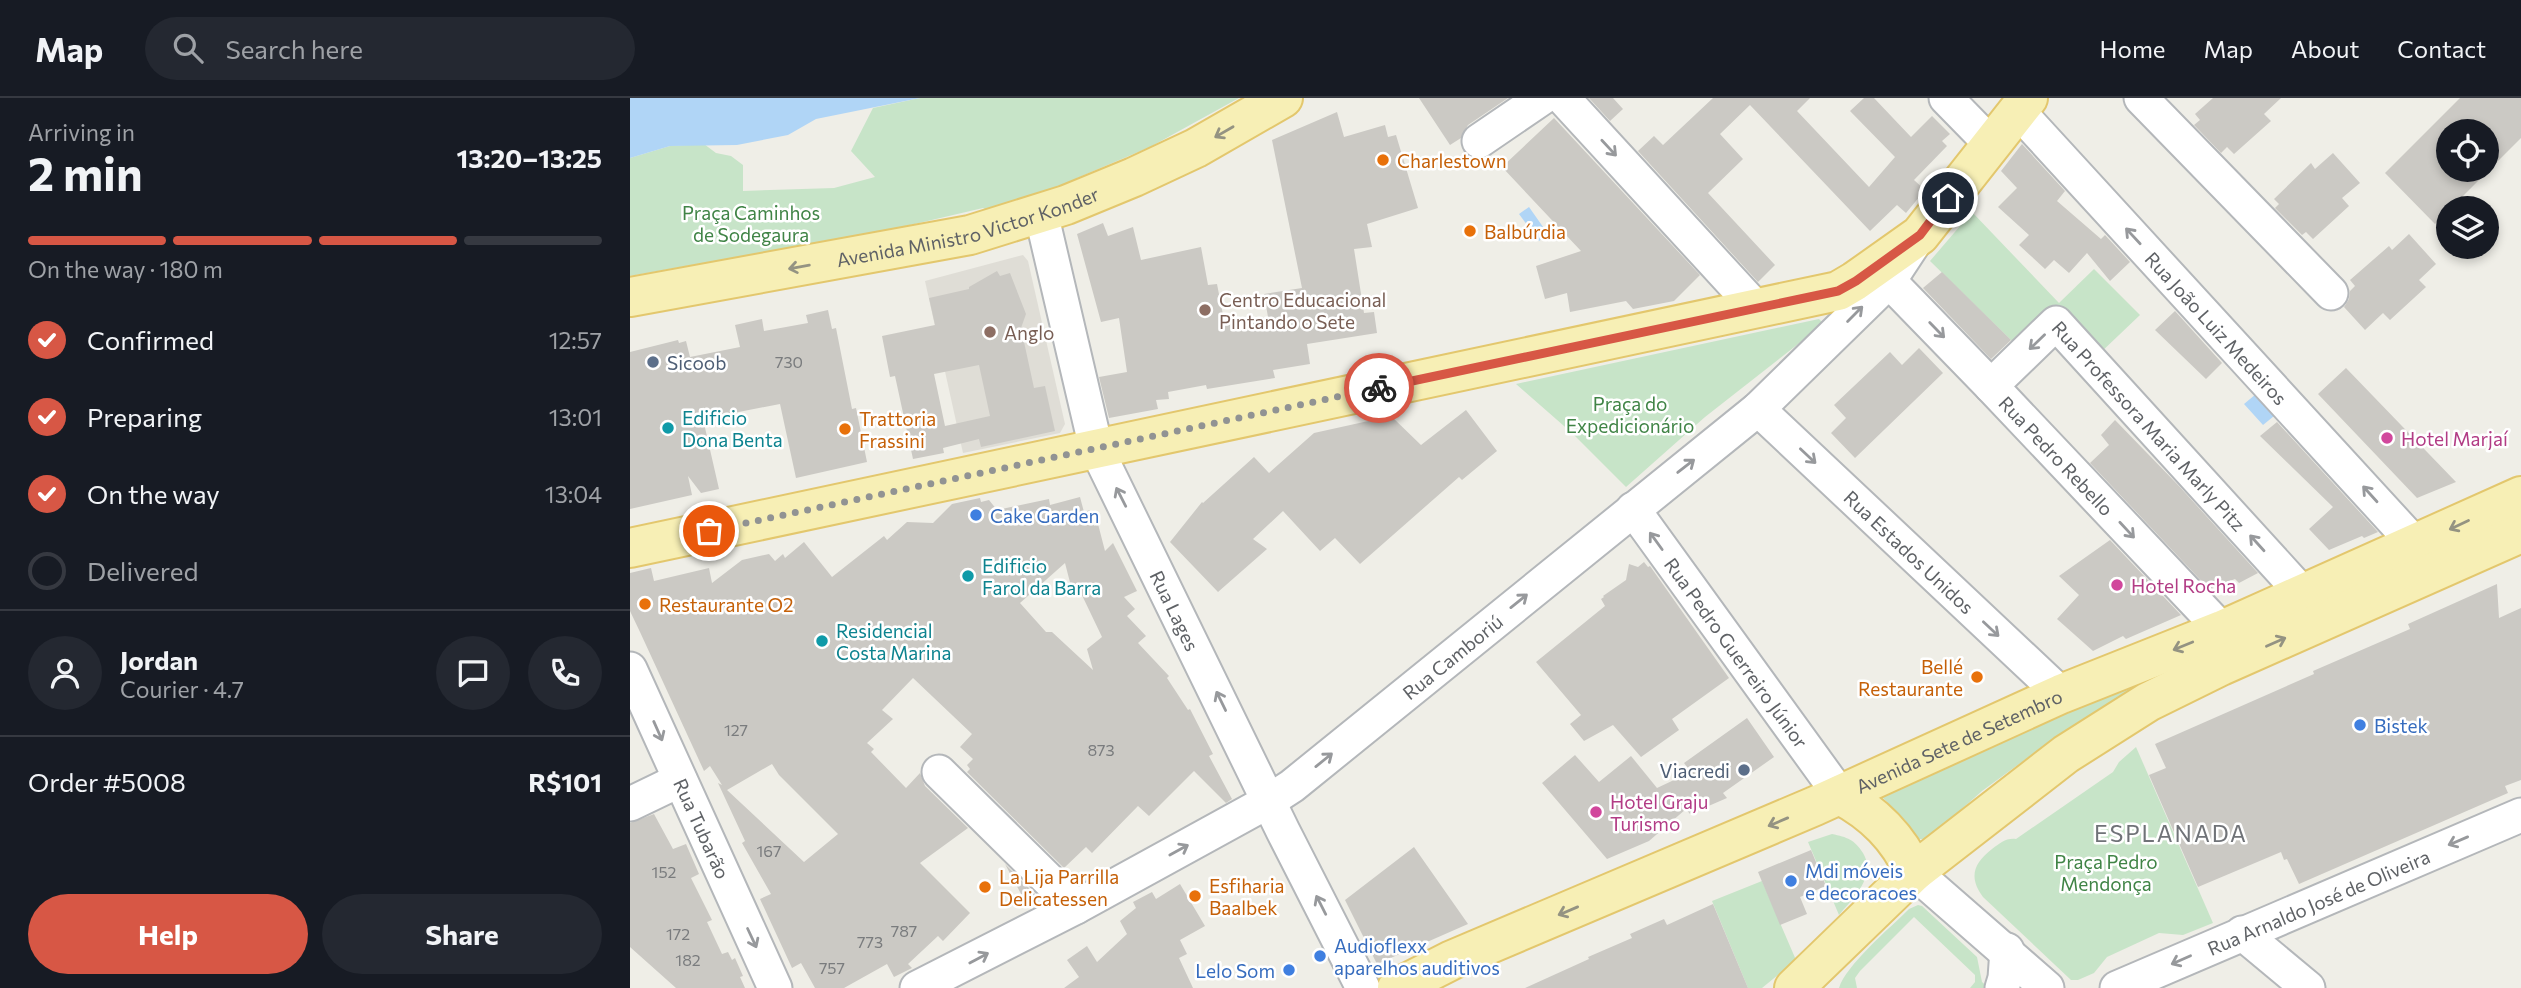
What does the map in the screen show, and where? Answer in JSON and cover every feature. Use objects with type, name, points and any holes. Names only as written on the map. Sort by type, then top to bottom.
[{"type":"main road","name":"Avenida Ministro Victor Konder","points":[[630,297],[957,238],[1066,205],[1196,148],[1283,98]]},
{"type":"main road","points":[[630,548],[1838,291],[1920,235],[2023,105]]},
{"type":"main road","name":"Avenida Sete de Setembro","points":[[1397,988],[1441,974],[2061,694],[2222,630],[2521,496]]},
{"type":"main road","points":[[1794,988],[1913,872],[2066,754],[2148,702],[2221,666],[2521,533]]},
{"type":"main road","points":[[1840,795],[1879,821],[1899,844],[1913,872]]},
{"type":"street","points":[[1479,141],[1542,98]]},
{"type":"street","points":[[1563,98],[1756,308]]},
{"type":"street","points":[[1947,98],[1991,144]]},
{"type":"street","points":[[2141,98],[2331,293]]},
{"type":"street","name":"Rua João Luiz Medeiros","points":[[2023,105],[2415,544]]},
{"type":"street","name":"Rua Lages","points":[[1041,212],[1096,448],[1363,988]]},
{"type":"street","name":"Rua Camboriú","points":[[917,988],[1076,906],[1269,802],[1292,786],[1758,409],[1889,281],[1920,235]]},
{"type":"street","name":"Rua Pedro Rebello","points":[[1889,281],[2222,630]]},
{"type":"street","name":"Rua Professora Maria Marly Pitz","points":[[1991,386],[2056,323],[2304,594]]},
{"type":"street","name":"Rua Estados Unidos","points":[[1758,409],[2061,694]]},
{"type":"street","name":"Rua Pedro Guerreiro Júnior","points":[[1633,509],[1840,795]]},
{"type":"street","name":"Rua Tubarão","points":[[630,669],[775,988]]},
{"type":"street","points":[[939,772],[1076,906]]},
{"type":"street","points":[[630,804],[680,780]]},
{"type":"street","name":"Rua Arnaldo José de Oliveira","points":[[2117,988],[2521,815]]},
{"type":"street","points":[[1913,872],[2007,950],[2047,988]]},
{"type":"street","points":[[2242,933],[2308,988]]},
{"type":"street","points":[[2002,988],[2007,950]]},
{"type":"shaded area","name":"Anglo","points":[[1023,255],[1028,261],[1065,424],[1060,433],[963,453],[925,281]]},
{"type":"green space","name":"Praça Caminhos de Sodegaura","points":[[920,98],[1239,98],[1150,147],[1077,178],[1073,188],[994,214],[983,208],[889,230],[630,276],[630,158],[670,146],[704,144],[716,153],[731,156],[743,165],[743,191],[834,188],[875,177],[851,151],[873,108]]},
{"type":"green space","points":[[1972,212],[2059,303],[2094,269],[2140,315],[2098,355],[2053,309],[2016,345],[1930,261]]},
{"type":"green space","name":"Praça do Expedicionário","points":[[1819,319],[1821,326],[1705,417],[1626,487],[1572,433],[1516,384]]},
{"type":"green space","points":[[2344,589],[2052,740],[1982,791],[1928,839],[1917,839],[1905,820],[1882,797],[2182,660]]},
{"type":"green space","name":"Praça Pedro Mendonça","points":[[2136,747],[2213,923],[2183,935],[2159,933],[2107,957],[2094,973],[2071,980],[1983,897],[1978,890],[1975,871],[1992,849],[2006,840],[2016,839],[2113,772],[2119,762]]},
{"type":"green space","points":[[1832,834],[1854,842],[1867,862],[1862,886],[1839,915],[1808,842]]},
{"type":"green space","points":[[1762,881],[1796,960],[1762,988],[1748,988],[1712,901]]},
{"type":"green space","points":[[1918,905],[1977,957],[1982,982],[1989,988],[1970,988],[1975,982],[1975,975],[1914,917],[1860,971],[1855,978],[1857,988],[1839,988],[1850,969],[1870,947],[1909,909]]},
{"type":"water","points":[[630,98],[920,98],[816,119],[788,135],[737,145],[670,146],[630,158]]},
{"type":"water","points":[[1529,207],[1548,234],[1539,241],[1519,214]]},
{"type":"water","points":[[2256,394],[2274,416],[2263,425],[2244,404]]},
{"type":"building","points":[[1419,98],[1508,98],[1468,125],[1461,138],[1450,145]]},
{"type":"building","points":[[1589,98],[1613,98],[1623,109],[1610,121]]},
{"type":"building","points":[[1713,98],[1810,98],[1797,111],[1869,187],[1895,157],[1850,111],[1864,98],[1874,98],[1911,137],[1932,116],[1950,134],[1942,141],[1947,146],[1914,180],[1925,190],[1906,213],[1897,205],[1870,231],[1750,105],[1720,134],[1743,159],[1708,193],[1775,265],[1758,282],[1638,151],[1654,136],[1663,145]]},
{"type":"building","points":[[2213,98],[2281,98],[2264,114],[2271,121],[2234,154],[2227,147],[2221,153],[2194,125],[2200,120],[2195,114]]},
{"type":"building","points":[[2460,98],[2521,98],[2521,138],[2499,160],[2499,119],[2439,119]]},
{"type":"building","points":[[1337,112],[1344,137],[1385,125],[1388,137],[1396,135],[1418,208],[1367,224],[1372,247],[1354,249],[1364,313],[1374,312],[1377,333],[1307,344],[1310,364],[1273,370],[1275,378],[1168,392],[1169,399],[1156,400],[1158,409],[1109,418],[1099,377],[1127,372],[1119,318],[1101,322],[1077,234],[1103,223],[1108,236],[1133,227],[1141,260],[1201,247],[1208,285],[1217,284],[1225,325],[1268,317],[1264,294],[1302,288],[1272,140]]},
{"type":"building","points":[[1554,118],[1700,275],[1674,301],[1633,309],[1626,301],[1570,312],[1567,293],[1545,299],[1536,266],[1581,251],[1502,167]]},
{"type":"building","points":[[2436,122],[2436,182],[2477,182],[2463,196],[2436,196],[2435,224],[2385,173]]},
{"type":"building","points":[[2022,144],[2065,191],[2057,201],[2101,239],[2105,235],[2130,262],[2110,281],[2087,253],[2069,273],[2054,260],[2045,269],[2019,245],[2029,235],[1998,207],[2017,188],[2001,171]]},
{"type":"building","points":[[2333,153],[2360,183],[2342,198],[2349,206],[2313,239],[2306,232],[2302,235],[2275,208],[2279,204],[2274,199],[2311,163],[2315,169]]},
{"type":"building","points":[[2409,234],[2436,264],[2419,280],[2426,287],[2390,320],[2383,313],[2365,330],[2344,307],[2350,291],[2355,286],[2350,280],[2389,246],[2392,250]]},
{"type":"building","name":"Anglo","points":[[997,271],[1000,276],[1010,273],[1026,314],[1021,328],[1034,388],[1045,386],[1055,431],[981,447],[979,439],[943,448],[944,453],[913,459],[895,376],[890,377],[882,336],[935,325],[929,298],[969,287]],"holes":[[[979,365],[990,416],[945,426],[934,374]]]},
{"type":"building","points":[[1942,272],[2011,340],[1991,359],[1923,288]]},
{"type":"building","points":[[828,310],[832,329],[836,328],[852,409],[856,408],[867,462],[796,478],[780,404],[703,419],[719,489],[701,493],[688,476],[692,495],[630,509],[630,352],[678,340],[679,343],[686,341],[690,357],[740,347],[735,325],[762,319],[764,331],[808,323],[806,315]]},
{"type":"building","points":[[2175,311],[2222,363],[2206,379],[2155,330]]},
{"type":"building","points":[[1919,348],[1943,373],[1855,458],[1831,433],[1846,418],[1834,405],[1890,352],[1902,365]]},
{"type":"building","name":"Hotel Marjaí","points":[[2346,368],[2456,482],[2417,498],[2318,394]]},
{"type":"building","points":[[1466,410],[1497,451],[1462,480],[1459,477],[1360,564],[1335,538],[1320,551],[1283,511],[1253,539],[1267,549],[1218,592],[1170,542],[1202,502],[1254,457],[1269,473],[1314,433],[1391,416],[1421,445]]},
{"type":"building","points":[[2115,420],[2258,573],[2239,583],[2235,579],[2209,589],[2090,463],[2109,445],[2101,435]]},
{"type":"building","points":[[2277,422],[2378,532],[2329,550],[2309,529],[2333,507],[2260,436]]},
{"type":"building","points":[[1080,497],[1084,512],[1090,510],[1094,526],[1098,524],[1105,551],[1113,543],[1137,591],[1124,597],[1135,609],[1127,616],[1146,636],[1138,643],[1169,676],[1167,678],[1188,710],[1190,709],[1213,754],[1209,756],[1232,799],[1226,803],[1194,771],[1149,816],[1138,806],[1092,853],[1086,847],[1064,868],[967,772],[970,769],[967,765],[973,759],[960,747],[972,734],[913,678],[882,710],[893,719],[867,743],[874,749],[871,752],[906,788],[920,773],[925,786],[968,828],[920,863],[970,913],[943,941],[938,936],[908,964],[912,968],[894,977],[887,964],[844,988],[815,988],[801,963],[792,968],[760,899],[771,894],[742,843],[745,841],[718,783],[722,785],[710,766],[704,771],[630,611],[630,573],[651,568],[654,581],[709,568],[712,583],[742,560],[769,554],[775,561],[783,554],[785,558],[804,542],[832,577],[884,536],[887,540],[907,522],[933,523],[952,504],[980,498],[981,502],[989,500],[997,510],[1049,499],[1050,505]],"holes":[[[1065,563],[1073,594],[1079,589],[1102,637],[1087,649],[1093,670],[1052,632],[1046,632],[1020,603]],[[772,764],[779,775],[838,834],[804,862],[727,790]]]},
{"type":"building","name":"Hotel Rocha","points":[[2110,540],[2181,615],[2126,639],[2123,636],[2093,651],[2057,619],[2079,595],[2059,576]]},
{"type":"building","points":[[1644,562],[1650,566],[1729,678],[1672,719],[1679,730],[1641,757],[1613,725],[1584,741],[1570,724],[1581,715],[1536,662],[1605,606],[1601,599],[1626,580],[1629,564],[1638,567]]},
{"type":"building","name":"Bistek","points":[[2497,584],[2499,618],[2521,608],[2521,780],[2505,786],[2508,793],[2299,884],[2281,852],[2198,887],[2149,775],[2166,768],[2155,744],[2314,674],[2313,671],[2410,629],[2408,624]]},
{"type":"building","points":[[1747,718],[1774,757],[1723,793],[1727,798],[1690,814],[1686,809],[1649,841],[1607,859],[1542,783],[1575,755],[1599,782],[1631,756],[1657,788],[1691,772],[1684,763]]},
{"type":"building","points":[[654,814],[673,849],[686,844],[699,874],[691,878],[712,920],[707,922],[722,954],[728,952],[732,960],[735,958],[745,988],[676,988],[630,947],[630,823]]},
{"type":"building","points":[[1414,847],[1468,924],[1377,964],[1345,900]]},
{"type":"building","points":[[1811,850],[1826,886],[1800,897],[1807,914],[1780,925],[1758,872]]},
{"type":"building","points":[[1005,864],[1037,896],[1027,905]]},
{"type":"building","points":[[1180,884],[1205,926],[1180,940],[1187,954],[1179,958],[1193,988],[1064,988],[1079,977],[1067,960],[1087,946],[1097,962],[1127,934],[1120,921],[1136,908],[1133,902],[1152,892],[1156,899]]},
{"type":"building","points":[[1713,904],[1748,988],[1525,988],[1632,938],[1630,934],[1664,919],[1667,925]]},
{"type":"way so far","points":[[709,531],[1379,388]]},
{"type":"place","name":"Charlestown","points":[[1383,160]]},
{"type":"place","name":"Balbúrdia","points":[[1470,231]]},
{"type":"place","name":"Centro Educacional Pintando o Sete","points":[[1205,310]]},
{"type":"place","name":"Anglo","points":[[990,332]]},
{"type":"place","name":"Sicoob","points":[[653,362]]},
{"type":"place","name":"Edificio Dona Benta","points":[[668,428]]},
{"type":"place","name":"Trattoria Frassini","points":[[845,429]]},
{"type":"place","name":"Hotel Marjaí","points":[[2387,438]]},
{"type":"place","name":"Cake Garden","points":[[976,515]]},
{"type":"place","name":"Edificio Farol da Barra","points":[[968,576]]},
{"type":"place","name":"Hotel Rocha","points":[[2117,585]]},
{"type":"place","name":"Restaurante O2","points":[[645,604]]},
{"type":"place","name":"Residencial Costa Marina","points":[[822,641]]},
{"type":"place","name":"Bellé Restaurante","points":[[1977,677]]},
{"type":"place","name":"Bistek","points":[[2360,725]]},
{"type":"place","name":"Viacredi","points":[[1744,770]]},
{"type":"place","name":"Hotel Graju Turismo","points":[[1596,812]]},
{"type":"place","name":"Mdi móveis e decoracoes","points":[[1791,881]]},
{"type":"place","name":"La Lija Parrilla Delicatessen","points":[[985,887]]},
{"type":"place","name":"Esfiharia Baalbek","points":[[1195,896]]},
{"type":"place","name":"Audioflexx aparelhos auditivos","points":[[1320,956]]},
{"type":"place","name":"Lelo Som","points":[[1289,970]]},
{"type":"district","name":"ESPLANADA","points":[[2171,833]]},
{"type":"route","points":[[1379,388],[1838,291],[1920,235],[1948,198]]}]
